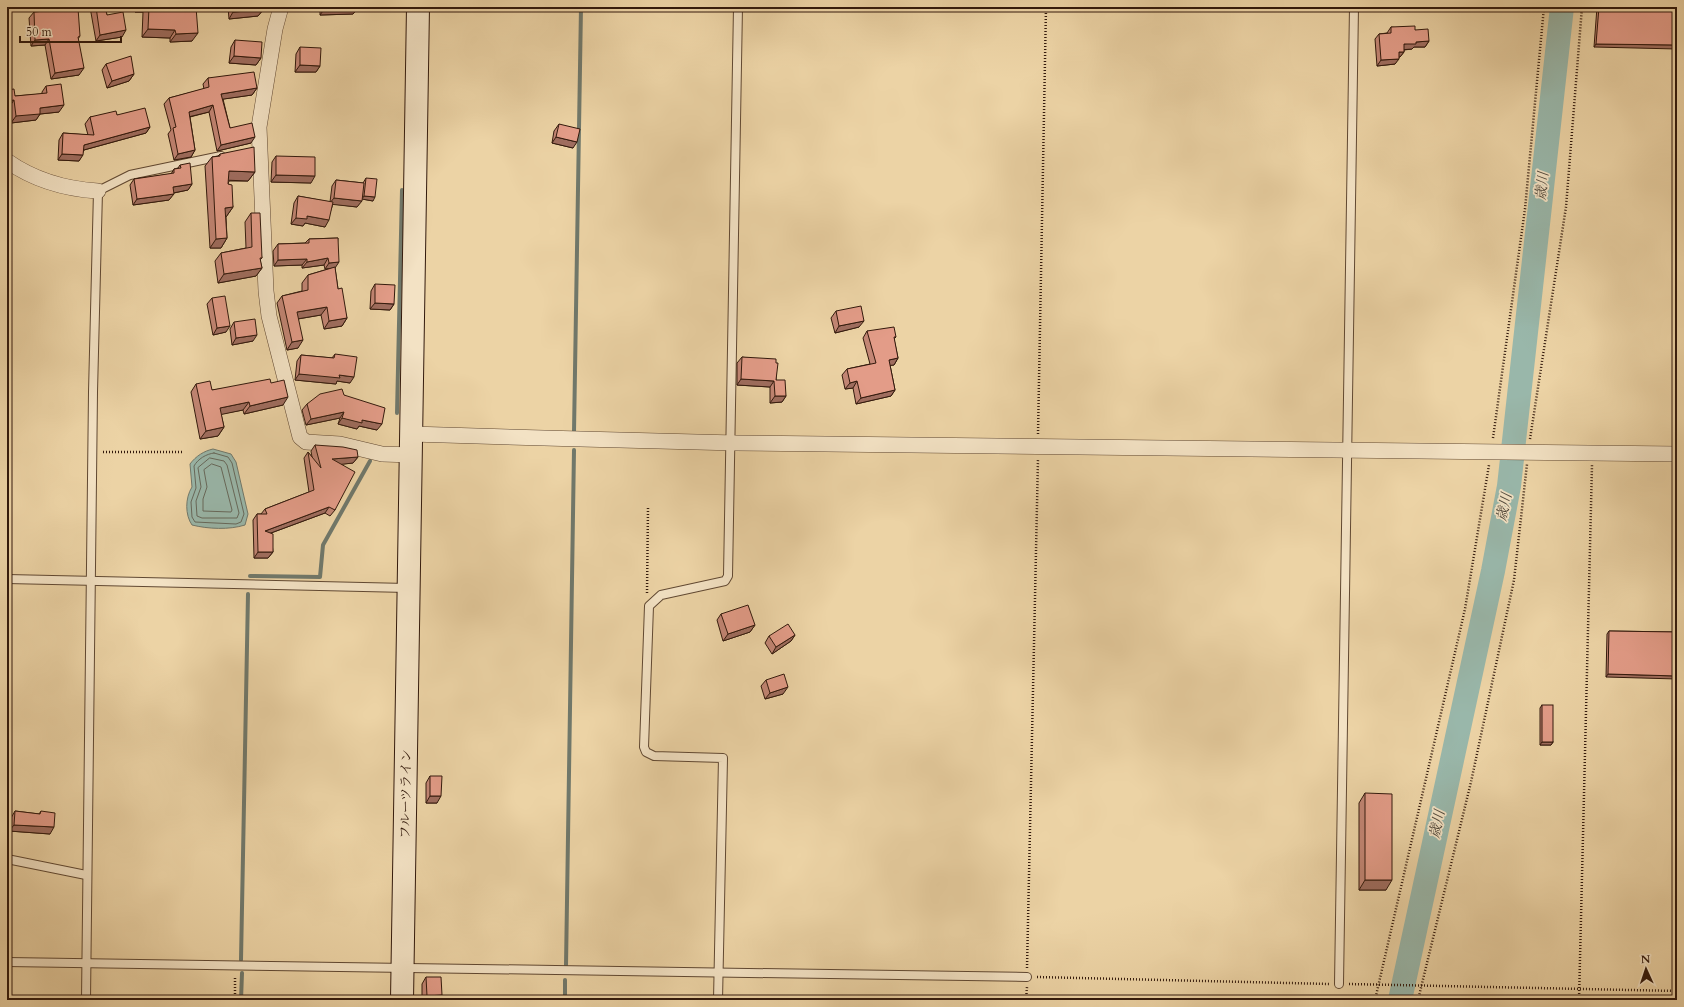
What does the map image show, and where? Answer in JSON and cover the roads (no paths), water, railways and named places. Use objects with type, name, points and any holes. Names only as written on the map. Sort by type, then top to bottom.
[{"type":"street","points":[[281,7],[275,29],[259,127],[257,149],[266,291],[269,316],[300,437],[306,442],[345,445],[382,454],[412,444],[732,443],[1347,450],[1525,450],[1677,454]]},
{"type":"street","name":"フルーツライン","points":[[402,1000],[410,588],[418,7]]},
{"type":"street","points":[[7,161],[46,181],[68,187],[98,190]]},
{"type":"lane","points":[[718,1000],[723,758],[654,756],[646,752],[644,747],[649,606],[661,595],[725,580],[728,576],[732,443],[738,7]]},
{"type":"lane","points":[[1339,984],[1354,7]]},
{"type":"lane","points":[[86,1000],[90,581],[98,190],[130,175],[232,154]]},
{"type":"lane","points":[[7,579],[410,588]]},
{"type":"lane","points":[[7,859],[86,875]]},
{"type":"lane","points":[[7,962],[1027,977]]},
{"type":"water","points":[[213,449],[231,454],[236,462],[248,514],[245,525],[232,528],[212,528],[192,525],[190,521],[187,511],[187,501],[192,487],[190,464],[200,454]]},
{"type":"waterway","points":[[574,432],[581,7]]},
{"type":"waterway","name":"歳川","points":[[1400,1000],[1493,571],[1509,486],[1562,7]]},
{"type":"waterway","points":[[397,413],[402,190]]},
{"type":"waterway","points":[[566,966],[574,450]]},
{"type":"waterway","points":[[250,576],[320,577],[323,545],[370,461]]},
{"type":"waterway","points":[[241,960],[248,594]]},
{"type":"waterway","points":[[241,1000],[242,973]]},
{"type":"waterway","points":[[565,980],[565,1000]]}]
